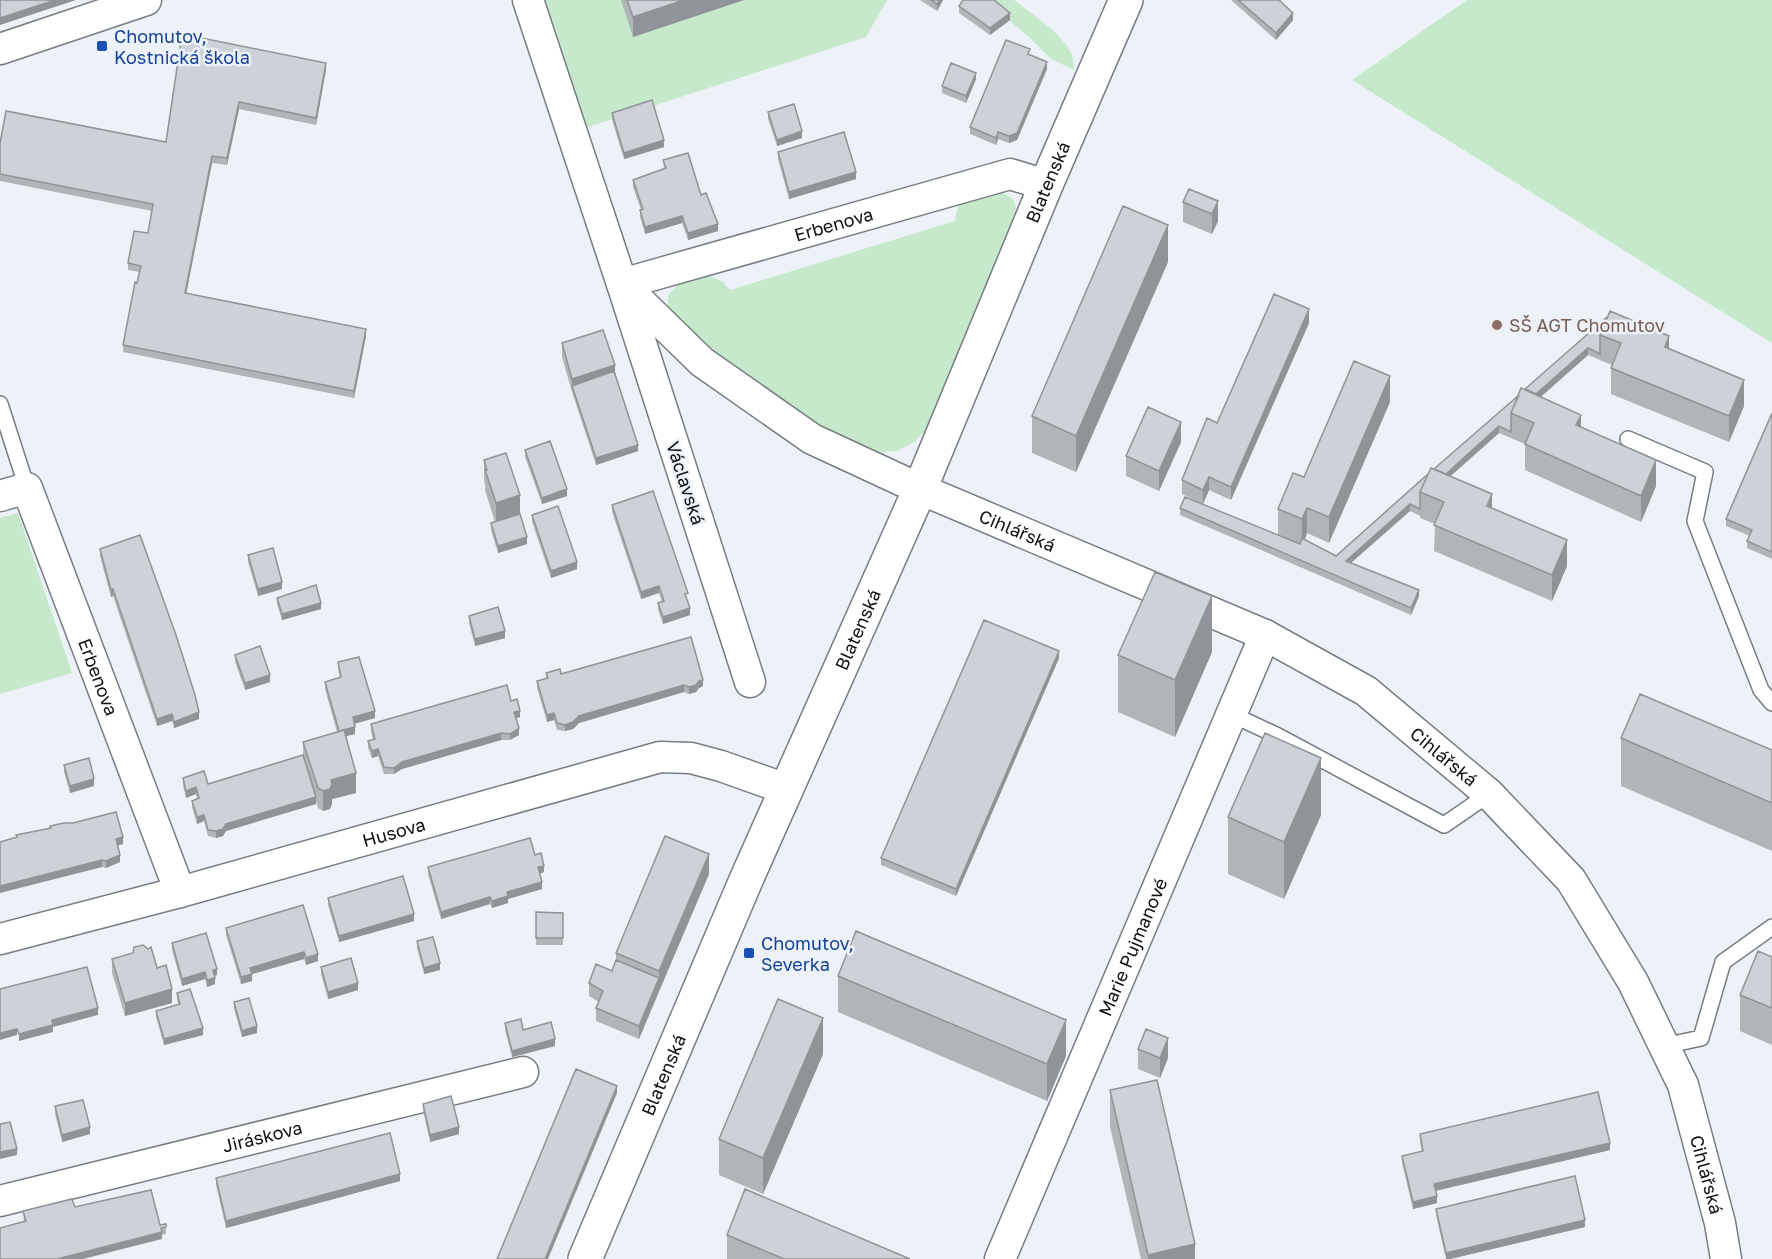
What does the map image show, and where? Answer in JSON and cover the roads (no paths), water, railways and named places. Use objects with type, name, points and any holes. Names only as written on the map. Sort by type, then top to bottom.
[{"type":"street","points":[[0,49],[146,0]]},
{"type":"street","name":"Václavská","points":[[528,0],[750,682]]},
{"type":"street","name":"Blatenská","points":[[585,1259],[786,789],[920,489],[1046,185],[1126,0]]},
{"type":"street","name":"Erbenova","points":[[621,284],[1010,174],[1046,185]]},
{"type":"street","name":"Václavská","points":[[621,284],[702,362],[812,439],[920,489]]},
{"type":"street","name":"Cihlářská","points":[[920,489],[1265,635],[1366,691],[1489,794],[1571,880],[1633,982],[1683,1085],[1720,1223],[1726,1259]]},
{"type":"street","name":"Erbenova","points":[[13,492],[180,892]]},
{"type":"street","name":"Marie Pujmanové","points":[[1000,1259],[1265,635]]},
{"type":"street","name":"Husova","points":[[0,939],[180,892],[660,757],[691,758],[786,789]]},
{"type":"street","name":"Jiráskova","points":[[0,1201],[523,1072]]},
{"type":"lane","points":[[0,404],[13,492]]},
{"type":"lane","points":[[1628,439],[1705,472],[1695,521],[1761,690],[1772,703]]},
{"type":"lane","points":[[1232,714],[1278,736],[1444,825],[1489,794]]},
{"type":"lane","points":[[1664,1046],[1701,1038],[1724,962],[1772,927]]},
{"type":"place","name":"Chomutov, Kostnická škola","points":[[102,46]]},
{"type":"place","name":"SŠ AGT Chomutov","points":[[1497,325]]},
{"type":"place","name":"Chomutov, Severka","points":[[749,953]]}]
